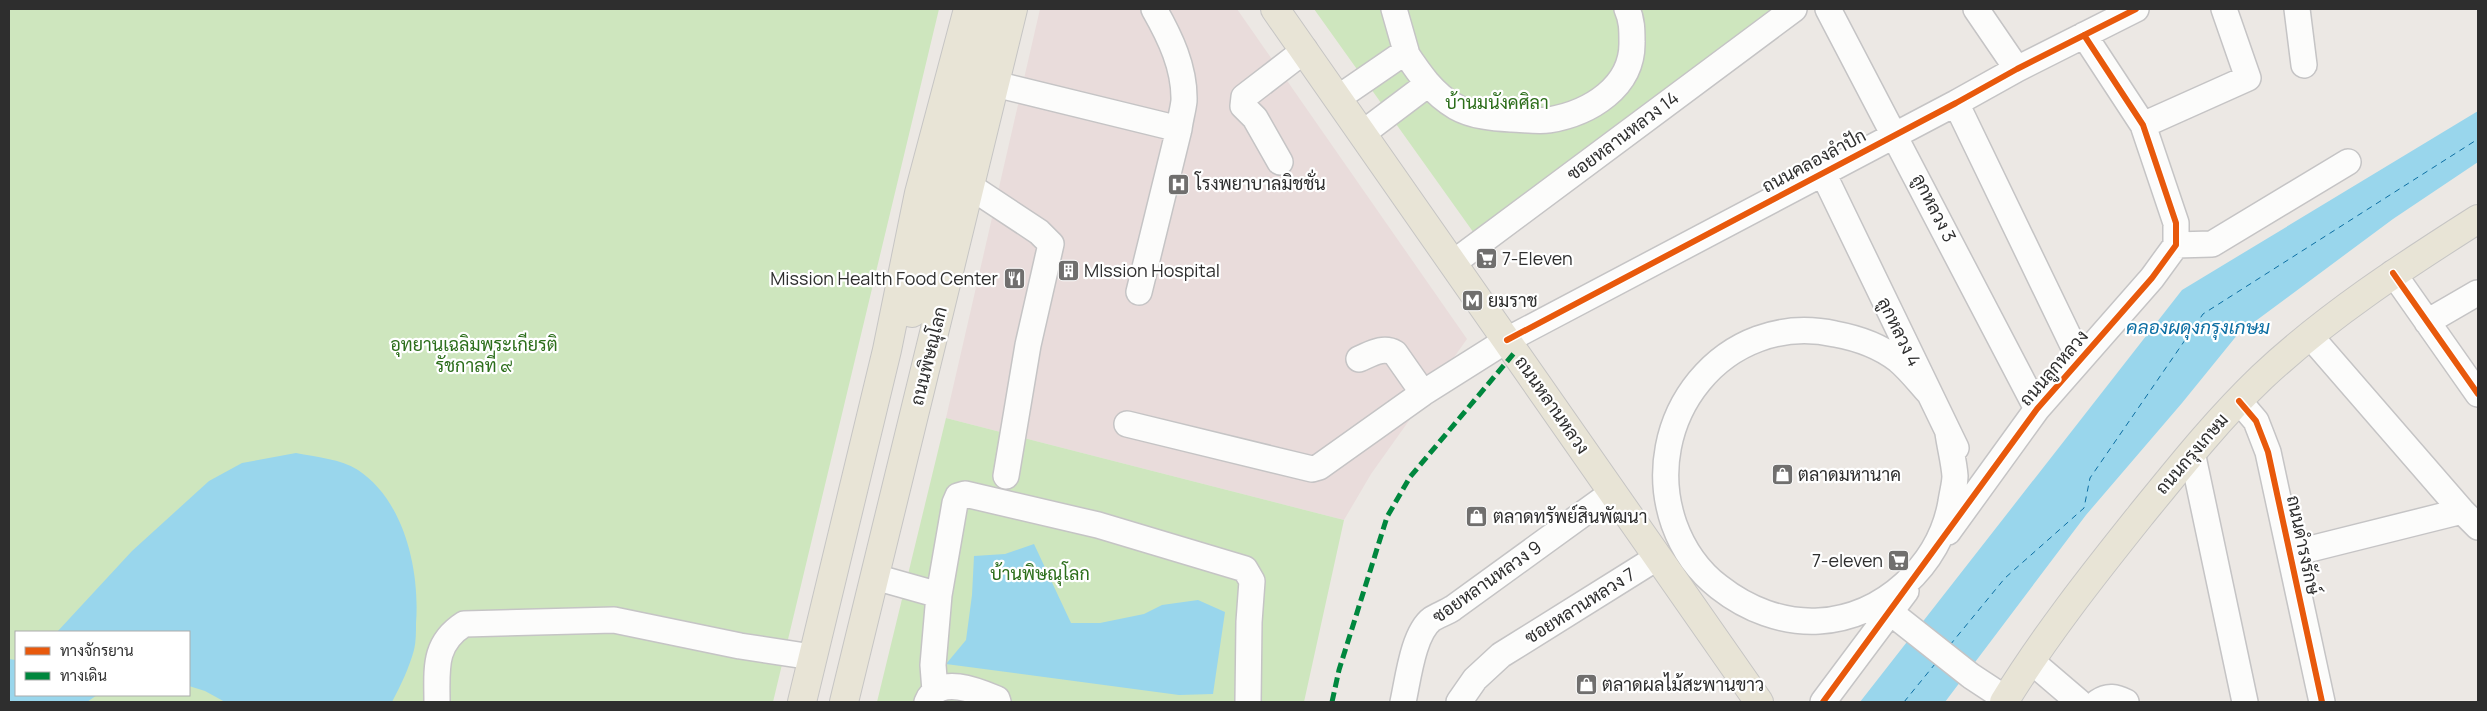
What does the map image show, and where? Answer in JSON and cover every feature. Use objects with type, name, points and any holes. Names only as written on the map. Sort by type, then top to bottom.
[{"type":"main road","points":[[802,702],[887,350],[919,193],[968,9]]},
{"type":"main road","points":[[833,572],[857,523],[870,486],[988,9]]},
{"type":"main road","name":"ถนนพิษณุโลก","points":[[844,702],[1013,9]]},
{"type":"main road","name":"ถนนหลานหลวง","points":[[1276,9],[1760,702]]},
{"type":"main road","name":"ถนนกรุงเกษม","points":[[2005,700],[2097,571],[2192,452],[2263,376],[2393,273],[2478,219]]},
{"type":"street","points":[[1139,292],[1184,101],[1179,62],[1168,35],[1154,9]]},
{"type":"street","points":[[1394,9],[1405,52],[1428,84],[1456,107],[1489,118],[1548,120],[1581,109],[1607,96],[1622,80],[1632,58],[1634,12]]},
{"type":"street","name":"ซอยหลานหลวง 14","points":[[1453,263],[1794,9]]},
{"type":"street","name":"ลูกหลวง 3","points":[[1828,9],[1896,135],[2037,408]]},
{"type":"street","points":[[1976,9],[2017,69]]},
{"type":"street","name":"ถนนคลองลำปัก","points":[[1127,424],[1312,469],[1318,467],[1423,393],[1507,340],[1896,135],[2017,69],[2136,9]]},
{"type":"street","points":[[2144,125],[2248,78],[2224,9]]},
{"type":"street","points":[[2297,9],[2304,65]]},
{"type":"street","points":[[2084,35],[2144,125],[2176,223],[2176,245],[2212,244],[2348,162]]},
{"type":"street","points":[[1280,162],[1255,118],[1243,106],[1244,97],[1305,50]]},
{"type":"street","points":[[1338,98],[1405,52]]},
{"type":"street","points":[[995,84],[1179,128]]},
{"type":"street","points":[[1362,133],[1428,84]]},
{"type":"street","points":[[1956,103],[2080,360]]},
{"type":"street","name":"ลูกหลวง 4","points":[[1823,173],[1948,433],[1978,490]]},
{"type":"street","points":[[971,187],[1039,232],[1051,244],[1028,345],[1006,476]]},
{"type":"street","name":"ถนนลูกหลวง","points":[[1823,702],[1897,618],[1927,562],[2037,408],[2152,278],[2176,245]]},
{"type":"street","points":[[2393,273],[2478,394]]},
{"type":"street","points":[[2427,322],[2477,293]]},
{"type":"street","points":[[1928,392],[1898,360],[1859,339],[1816,330],[1773,334],[1733,351],[1699,380],[1676,416],[1665,459],[1667,503],[1681,543],[1705,577],[1739,602],[1778,618],[1820,621],[1861,612],[1897,592],[1927,562],[1947,522],[1955,478],[1948,433]]},
{"type":"street","points":[[2311,337],[2470,519]]},
{"type":"street","points":[[1359,358],[1379,350],[1390,350],[1395,353],[1423,393]]},
{"type":"street","name":"ถนนดำรงรักษ์","points":[[2239,402],[2256,422],[2263,436],[2322,702]]},
{"type":"street","points":[[2192,452],[2245,702]]},
{"type":"street","name":"ซอยหลานหลวง 9","points":[[1403,702],[1410,665],[1423,630],[1432,619],[1453,608],[1613,492]]},
{"type":"street","points":[[931,697],[939,595],[954,503],[958,496],[966,494],[1098,525],[1245,569],[1252,581],[1249,622],[1248,702]]},
{"type":"street","points":[[1635,524],[1667,503]]},
{"type":"street","points":[[2290,554],[2470,519]]},
{"type":"street","name":"ซอยหลานหลวง 7","points":[[1459,702],[1475,679],[1501,655],[1658,557]]},
{"type":"street","points":[[875,577],[939,595]]},
{"type":"street","points":[[1897,618],[2005,700]]},
{"type":"street","points":[[437,702],[437,662],[450,633],[464,624],[614,620],[740,646],[812,657]]},
{"type":"street","points":[[2031,661],[2079,702]]},
{"type":"street","points":[[931,697],[950,686],[976,690],[998,702]]},
{"type":"street","points":[[2098,702],[2104,698],[2116,697],[2126,702]]},
{"type":"shaded area","name":"โรงพยาบาลมิชชั่น","points":[[1040,9],[1237,9],[1467,339],[1371,474],[1344,520],[946,418]]},
{"type":"green space","name":"อุทยานเฉลิมพระเกียรติ รัชกาลที่ ๙","points":[[9,9],[939,9],[773,702],[9,702]]},
{"type":"green space","name":"บ้านมนังคศิลา","points":[[1314,9],[1786,9],[1476,236]]},
{"type":"green space","name":"บ้านพิษณุโลก","points":[[946,418],[1344,520],[1304,702],[877,702]]},
{"type":"water","name":"คลองผดุงกรุงเกษม","points":[[2478,111],[2478,162],[2393,219],[2238,334],[2086,515],[1945,702],[1860,702],[2182,290]]},
{"type":"water","points":[[296,453],[336,461],[358,470],[374,483],[387,500],[398,519],[406,539],[412,560],[417,603],[414,650],[402,683],[392,702],[225,702],[205,691],[190,686],[190,631],[58,631],[132,551],[209,481],[242,463]]},
{"type":"water","points":[[1034,544],[1071,623],[1100,623],[1144,614],[1162,605],[1198,600],[1225,612],[1213,694],[1179,695],[946,664],[966,640],[972,595],[974,556],[1005,554]]},
{"type":"water","points":[[9,659],[15,660],[15,696],[96,696],[87,702],[9,702]]},
{"type":"ferry route","points":[[1950,645],[2005,578],[2084,508],[2090,478],[2203,314],[2478,139]]},
{"type":"ferry route","points":[[1904,702],[1935,664]]},
{"type":"marked path","points":[[1332,702],[1339,670],[1387,517],[1410,477],[1515,352]]},
{"type":"cycle path","points":[[1507,340],[2017,69],[2136,9]]},
{"type":"cycle path","points":[[1823,702],[2037,409],[2152,278],[2176,245],[2176,223],[2143,125],[2084,35]]},
{"type":"cycle path","points":[[2393,273],[2478,394]]},
{"type":"cycle path","points":[[2239,401],[2256,421],[2268,452],[2322,702]]},
{"type":"place","name":"โรงพยาบาลมิชชั่น","points":[[1179,184]]},
{"type":"place","name":"7-Eleven","points":[[1486,259]]},
{"type":"place","name":"MIssion Hospital","points":[[1068,271]]},
{"type":"place","name":"Mission Health Food Center","points":[[1014,279]]},
{"type":"place","name":"ยมราช","points":[[1472,301]]},
{"type":"place","name":"ตลาดมหานาค","points":[[1782,475]]},
{"type":"place","name":"ตลาดทรัพย์สินพัฒนา","points":[[1477,517]]},
{"type":"place","name":"7-eleven","points":[[1899,561]]},
{"type":"place","name":"ตลาดผลไม้สะพานขาว","points":[[1586,685]]}]
